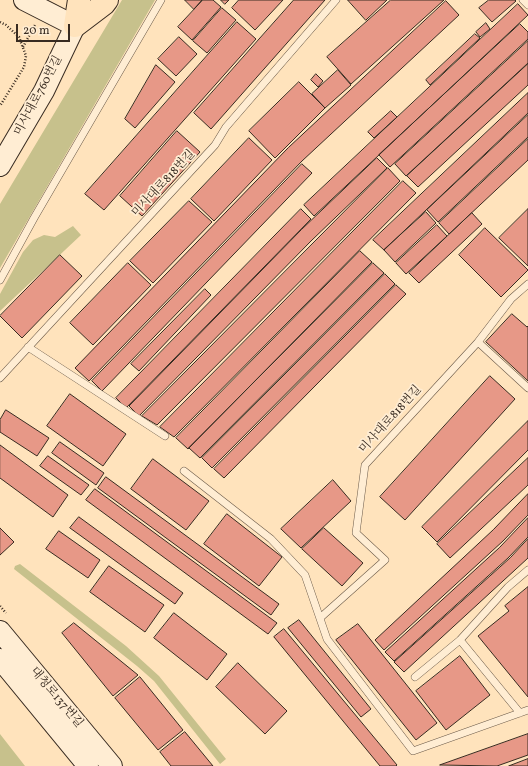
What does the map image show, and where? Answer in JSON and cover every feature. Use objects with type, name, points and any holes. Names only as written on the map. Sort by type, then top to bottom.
[{"type":"main road","points":[[24,0],[75,26]]},
{"type":"main road","points":[[75,26],[79,0]]},
{"type":"main road","points":[[75,26],[104,4],[107,0]]},
{"type":"main road","name":"미사대로760번길","points":[[0,166],[44,91],[75,26]]},
{"type":"main road","name":"대청로137번길","points":[[0,631],[112,766]]},
{"type":"main road","name":"대청로137번길","points":[[0,659],[88,766]]},
{"type":"lane","points":[[0,280],[34,218],[161,0]]},
{"type":"lane","name":"미사대로818번길","points":[[0,378],[216,145],[226,127],[336,0]]},
{"type":"lane","points":[[523,0],[528,6]]},
{"type":"lane","name":"미사대로818번길","points":[[320,618],[385,560],[356,533],[365,465],[478,342],[511,299],[528,284]]},
{"type":"lane","points":[[478,342],[528,388]]},
{"type":"lane","points":[[28,347],[165,436]]},
{"type":"lane","points":[[184,471],[271,538],[305,575],[327,638],[413,751],[528,710]]},
{"type":"lane","points":[[415,677],[460,640],[508,586],[528,570]]},
{"type":"lane","points":[[460,640],[520,713]]},
{"type":"path","points":[[0,22],[6,25],[19,37],[26,56],[24,67],[0,106]]},
{"type":"shaded area","points":[[122,0],[155,0],[0,268],[0,204]]},
{"type":"shaded area","points":[[73,226],[81,235],[0,311],[0,294],[23,252],[33,240],[44,235],[55,237]]},
{"type":"shaded area","points":[[20,564],[126,646],[159,676],[226,759],[220,764],[154,681],[14,569],[15,566]]},
{"type":"shaded area","points":[[0,734],[25,766],[0,766]]},
{"type":"building","points":[[185,0],[202,0],[194,9]]},
{"type":"building","points":[[203,0],[213,0],[221,7],[192,40],[178,27]]},
{"type":"building","points":[[221,0],[229,0],[225,4]]},
{"type":"building","points":[[239,0],[283,0],[255,30],[232,8]]},
{"type":"building","points":[[294,0],[325,0],[211,129],[194,113]]},
{"type":"building","points":[[348,0],[387,0],[366,20]]},
{"type":"building","points":[[391,0],[444,0],[351,84],[327,57]]},
{"type":"building","points":[[489,0],[516,1],[492,22],[479,8]]},
{"type":"building","points":[[446,1],[459,15],[302,161],[89,381],[75,368],[288,148]]},
{"type":"building","points":[[518,4],[528,15],[314,216],[304,205]]},
{"type":"building","points":[[222,8],[236,20],[207,53],[193,41]]},
{"type":"building","points":[[237,22],[256,39],[104,210],[85,194]]},
{"type":"building","points":[[486,23],[490,29],[480,37],[476,32]]},
{"type":"building","points":[[520,24],[528,32],[528,39],[390,167],[379,155]]},
{"type":"building","points":[[475,34],[480,38],[430,85],[426,80]]},
{"type":"building","points":[[179,37],[197,54],[176,76],[158,59]]},
{"type":"building","points":[[528,41],[528,63],[406,176],[395,164]]},
{"type":"building","points":[[528,64],[528,85],[418,187],[407,176]]},
{"type":"building","points":[[156,65],[175,82],[135,128],[125,119]]},
{"type":"building","points":[[338,70],[351,85],[325,108],[312,94]]},
{"type":"building","points":[[316,74],[323,81],[318,87],[311,80]]},
{"type":"building","points":[[299,82],[325,108],[275,158],[249,131]]},
{"type":"building","points":[[528,93],[528,113],[384,250],[373,240]]},
{"type":"building","points":[[391,111],[397,117],[374,138],[368,132]]},
{"type":"building","points":[[528,115],[528,137],[438,222],[427,210]]},
{"type":"building","points":[[177,131],[200,152],[142,216],[120,196]]},
{"type":"building","points":[[249,138],[272,160],[214,221],[191,199]]},
{"type":"building","points":[[528,139],[528,160],[449,234],[439,223]]},
{"type":"building","points":[[377,158],[387,168],[311,241],[139,416],[129,406],[301,230]]},
{"type":"building","points":[[302,164],[312,173],[102,391],[92,381]]},
{"type":"building","points":[[388,168],[400,181],[157,425],[142,416]]},
{"type":"building","points":[[403,181],[416,193],[174,437],[160,427]]},
{"type":"building","points":[[189,201],[212,222],[153,283],[130,261]]},
{"type":"building","points":[[301,209],[311,219],[126,408],[116,398]]},
{"type":"building","points":[[528,209],[528,266],[499,238]]},
{"type":"building","points":[[426,212],[436,223],[395,262],[384,250]]},
{"type":"building","points":[[472,213],[482,224],[419,283],[409,273]]},
{"type":"building","points":[[437,225],[447,236],[406,274],[396,263]]},
{"type":"building","points":[[485,228],[528,270],[501,297],[459,255]]},
{"type":"building","points":[[360,251],[372,262],[188,449],[176,438]]},
{"type":"building","points":[[60,255],[82,276],[22,338],[0,316]]},
{"type":"building","points":[[128,263],[151,285],[93,345],[70,323]]},
{"type":"building","points":[[373,263],[384,273],[200,458],[189,448]]},
{"type":"building","points":[[385,274],[395,284],[212,468],[202,458]]},
{"type":"building","points":[[396,285],[406,294],[224,478],[214,469]]},
{"type":"building","points":[[205,289],[211,295],[139,371],[131,364]]},
{"type":"building","points":[[512,314],[527,327],[528,326],[528,381],[486,342]]},
{"type":"building","points":[[490,376],[515,399],[405,520],[380,497]]},
{"type":"building","points":[[70,394],[126,434],[103,466],[47,426]]},
{"type":"building","points":[[6,410],[49,438],[37,456],[0,432],[0,420]]},
{"type":"building","points":[[528,421],[528,450],[437,542],[422,527]]},
{"type":"building","points":[[60,442],[104,473],[96,485],[52,453]]},
{"type":"building","points":[[0,445],[68,495],[53,517],[0,478]]},
{"type":"building","points":[[48,456],[89,485],[81,495],[40,466]]},
{"type":"building","points":[[528,458],[528,485],[450,558],[437,544]]},
{"type":"building","points":[[153,459],[209,501],[186,530],[131,489]]},
{"type":"building","points":[[106,477],[279,604],[271,615],[98,488]]},
{"type":"building","points":[[333,480],[351,501],[301,548],[281,529]]},
{"type":"building","points":[[95,489],[277,623],[268,634],[86,500]]},
{"type":"building","points":[[528,494],[528,515],[503,541],[384,650],[375,640],[493,530]]},
{"type":"building","points":[[227,514],[282,557],[259,586],[204,544]]},
{"type":"building","points":[[79,517],[183,593],[175,604],[70,528]]},
{"type":"building","points":[[528,518],[528,537],[508,558],[394,661],[385,652],[499,548]]},
{"type":"building","points":[[0,528],[14,542],[0,555]]},
{"type":"building","points":[[324,528],[363,563],[342,586],[302,549]]},
{"type":"building","points":[[59,531],[100,560],[88,578],[46,549]]},
{"type":"building","points":[[528,539],[528,558],[404,672],[394,662],[510,558]]},
{"type":"building","points":[[109,566],[164,605],[145,632],[90,592]]},
{"type":"building","points":[[528,587],[528,697],[478,636],[509,611],[505,606]]},
{"type":"building","points":[[174,613],[227,654],[207,680],[154,638]]},
{"type":"building","points":[[299,620],[371,709],[361,717],[288,628]]},
{"type":"building","points":[[74,623],[138,675],[113,696],[62,633]]},
{"type":"building","points":[[358,624],[437,723],[416,740],[336,640]]},
{"type":"building","points":[[284,629],[397,765],[396,766],[380,766],[274,637]]},
{"type":"building","points":[[460,656],[490,695],[446,730],[416,691]]},
{"type":"building","points":[[238,663],[287,711],[265,734],[216,687]]},
{"type":"building","points":[[140,677],[183,730],[158,750],[115,698]]},
{"type":"building","points":[[185,732],[213,766],[171,766],[160,752]]},
{"type":"building","points":[[528,734],[528,755],[497,766],[440,765]]},
{"type":"building","points":[[528,759],[528,766],[509,766]]}]
